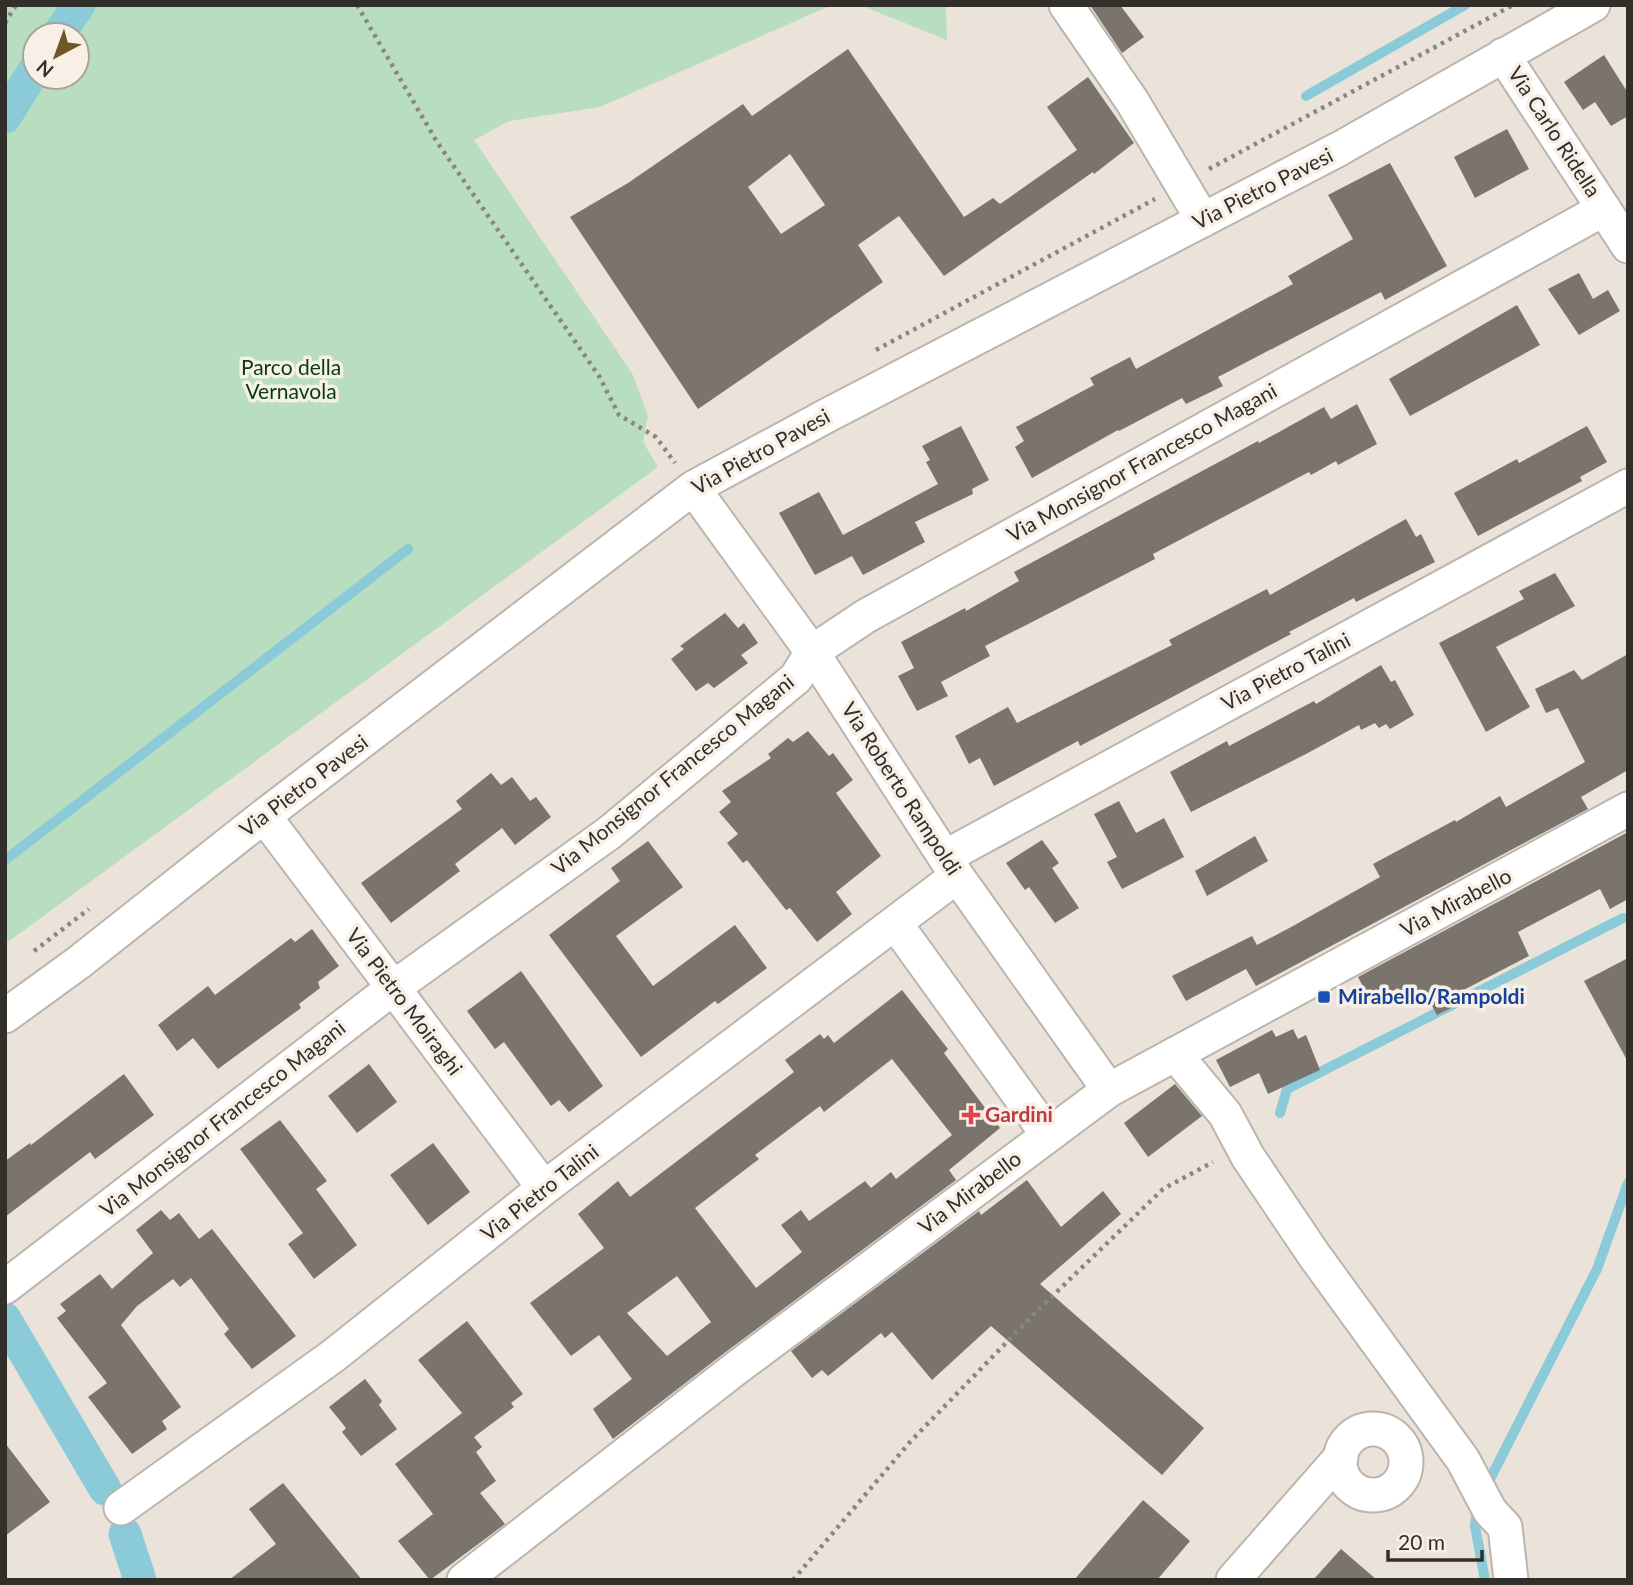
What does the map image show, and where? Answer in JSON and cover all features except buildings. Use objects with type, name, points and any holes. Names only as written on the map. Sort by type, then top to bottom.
[{"type":"street","points":[[1066,5],[1132,101],[1203,220]]},
{"type":"street","name":"Via Pietro Pavesi","points":[[5,1016],[78,963],[264,816],[693,488],[1339,149],[1593,5]]},
{"type":"street","name":"Via Carlo Ridella","points":[[1503,55],[1628,246]]},
{"type":"street","name":"Via Monsignor Francesco Magani","points":[[5,1287],[393,988],[608,833],[796,678],[812,652],[878,610],[1604,209]]},
{"type":"street","name":"Via Pietro Talini","points":[[121,1508],[333,1356],[544,1188],[895,923],[951,866],[1628,486]]},
{"type":"street","name":"Via Roberto Rampoldi","points":[[693,488],[812,652],[951,866],[1109,1090]]},
{"type":"street","name":"Via Mirabello","points":[[464,1580],[735,1369],[1109,1090],[1628,809]]},
{"type":"street","name":"Via Pietro Moiraghi","points":[[264,816],[544,1188]]},
{"type":"street","points":[[895,923],[1048,1135]]},
{"type":"street","points":[[1175,1054],[1225,1114],[1242,1147],[1314,1255],[1463,1460],[1490,1511],[1505,1527],[1511,1580]]},
{"type":"street","points":[[1233,1580],[1341,1457]]},
{"type":"path","points":[[5,23],[16,5]]},
{"type":"path","points":[[357,5],[437,142],[599,376],[619,415],[656,436],[693,488]]},
{"type":"path","points":[[793,1580],[910,1442],[1035,1312],[1163,1189],[1242,1147]]},
{"type":"green space","name":"Parco della Vernavola","points":[[5,5],[832,5],[600,107],[509,121],[474,140],[632,373],[648,416],[643,442],[658,467],[5,944]]},
{"type":"green space","points":[[860,5],[946,5],[947,40]]},
{"type":"waterway","points":[[68,21],[79,5]]},
{"type":"waterway","points":[[1306,96],[1465,5]]},
{"type":"waterway","points":[[5,117],[21,91]]},
{"type":"waterway","points":[[5,860],[408,549]]},
{"type":"waterway","points":[[1280,1113],[1287,1089],[1623,918]]},
{"type":"waterway","points":[[1489,1481],[1597,1269],[1628,1183]]},
{"type":"waterway","points":[[5,1319],[105,1489]]},
{"type":"waterway","points":[[1477,1508],[1475,1526],[1485,1580]]},
{"type":"waterway","points":[[125,1534],[140,1580]]},
{"type":"place","name":"Mirabello/Rampoldi","points":[[1324,997]]},
{"type":"place","name":"Gardini","points":[[971,1115]]}]
